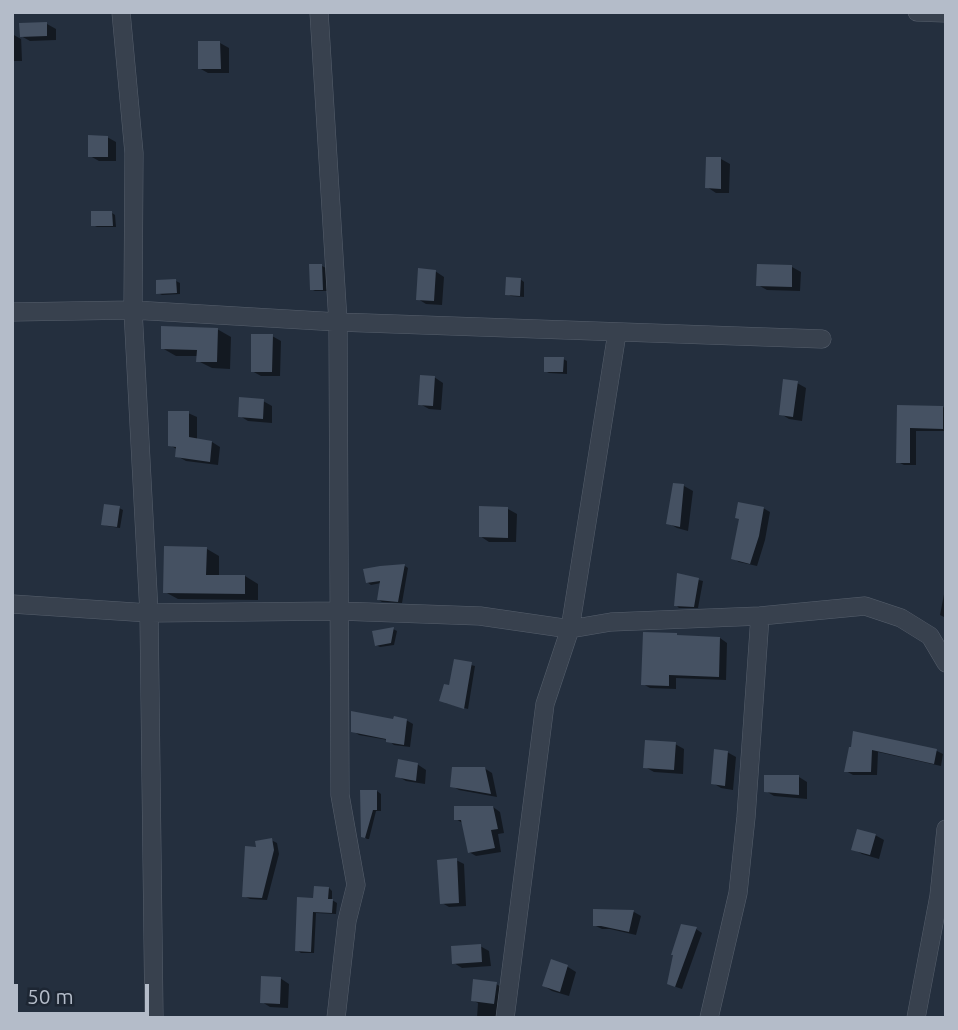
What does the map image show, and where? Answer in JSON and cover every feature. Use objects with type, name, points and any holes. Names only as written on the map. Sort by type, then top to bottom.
[{"type":"street","points":[[121,12],[134,153],[133,310],[149,612],[154,1018]]},
{"type":"street","points":[[319,12],[338,322],[340,794],[356,885],[347,921],[336,1018]]},
{"type":"street","points":[[917,12],[946,13]]},
{"type":"street","points":[[12,312],[133,310],[338,322],[822,339]]},
{"type":"street","points":[[505,1018],[545,704],[570,629],[617,333]]},
{"type":"street","points":[[12,604],[149,612],[340,611],[480,616],[570,629],[611,622],[760,616],[864,606],[901,618],[930,635],[946,663]]},
{"type":"street","points":[[709,1018],[738,893],[760,616]]},
{"type":"street","points":[[916,1018],[943,898],[946,828]]},
{"type":"building","points":[[47,22],[47,36],[20,37],[19,23]]},
{"type":"building","points":[[198,41],[220,41],[221,69],[198,69]]},
{"type":"building","points":[[88,135],[108,136],[108,157],[88,157]]},
{"type":"building","points":[[706,157],[721,157],[721,189],[705,188]]},
{"type":"building","points":[[91,211],[112,211],[113,226],[91,226]]},
{"type":"building","points":[[309,264],[322,264],[323,290],[310,290]]},
{"type":"building","points":[[757,264],[792,265],[792,287],[756,286]]},
{"type":"building","points":[[418,268],[436,270],[434,301],[416,300]]},
{"type":"building","points":[[506,277],[521,278],[520,296],[505,295]]},
{"type":"building","points":[[176,279],[177,293],[156,294],[156,280]]},
{"type":"building","points":[[161,326],[218,328],[217,362],[196,362],[197,350],[161,349]]},
{"type":"building","points":[[251,334],[273,334],[272,372],[251,372]]},
{"type":"building","points":[[544,357],[564,357],[563,372],[544,372]]},
{"type":"building","points":[[420,375],[435,376],[433,406],[418,405]]},
{"type":"building","points":[[783,379],[798,381],[793,417],[779,415]]},
{"type":"building","points":[[239,397],[264,399],[263,419],[238,417]]},
{"type":"building","points":[[897,405],[943,406],[943,429],[910,428],[910,463],[896,463]]},
{"type":"building","points":[[168,411],[189,411],[189,437],[212,441],[210,462],[175,457],[176,447],[168,446]]},
{"type":"building","points":[[673,483],[684,484],[680,527],[666,524]]},
{"type":"building","points":[[738,502],[764,507],[750,564],[731,559],[739,519],[735,518]]},
{"type":"building","points":[[104,504],[120,506],[117,527],[101,525]]},
{"type":"building","points":[[479,506],[508,507],[508,538],[479,537]]},
{"type":"building","points":[[164,546],[207,547],[206,575],[245,575],[245,594],[163,593]]},
{"type":"building","points":[[405,564],[398,602],[377,600],[380,581],[366,583],[363,569]]},
{"type":"building","points":[[677,573],[699,578],[694,607],[674,606]]},
{"type":"building","points":[[394,627],[391,643],[375,646],[372,631]]},
{"type":"building","points":[[643,632],[720,637],[719,677],[669,675],[669,686],[641,685]]},
{"type":"building","points":[[454,659],[472,662],[464,709],[439,701],[444,684],[449,685]]},
{"type":"building","points":[[351,711],[407,719],[404,745],[351,732]]},
{"type":"building","points":[[853,731],[937,749],[934,764],[872,750],[871,772],[844,772]]},
{"type":"building","points":[[645,740],[676,742],[674,770],[643,768]]},
{"type":"building","points":[[714,749],[728,751],[725,786],[711,784]]},
{"type":"building","points":[[398,759],[418,763],[416,781],[395,777]]},
{"type":"building","points":[[452,767],[485,767],[491,794],[450,787]]},
{"type":"building","points":[[764,775],[799,775],[799,795],[764,792]]},
{"type":"building","points":[[360,790],[377,790],[377,810],[373,810],[365,838],[361,837]]},
{"type":"building","points":[[454,806],[493,806],[498,829],[491,830],[495,848],[468,853],[461,820],[454,820]]},
{"type":"building","points":[[857,829],[876,834],[870,855],[851,850]]},
{"type":"building","points":[[272,838],[274,850],[262,898],[242,897],[245,846],[256,847],[255,841]]},
{"type":"building","points":[[457,858],[459,903],[440,904],[437,860]]},
{"type":"building","points":[[314,886],[329,887],[328,899],[333,899],[332,913],[313,912],[311,952],[295,951],[297,897],[313,898]]},
{"type":"building","points":[[593,909],[634,910],[629,932],[593,926]]},
{"type":"building","points":[[681,924],[697,927],[675,987],[667,984],[671,955]]},
{"type":"building","points":[[481,944],[482,962],[452,964],[451,946]]},
{"type":"building","points":[[551,959],[568,965],[560,992],[542,986]]},
{"type":"building","points":[[261,976],[281,977],[280,1004],[260,1003]]},
{"type":"building","points":[[473,979],[497,982],[494,1004],[471,1001]]}]
